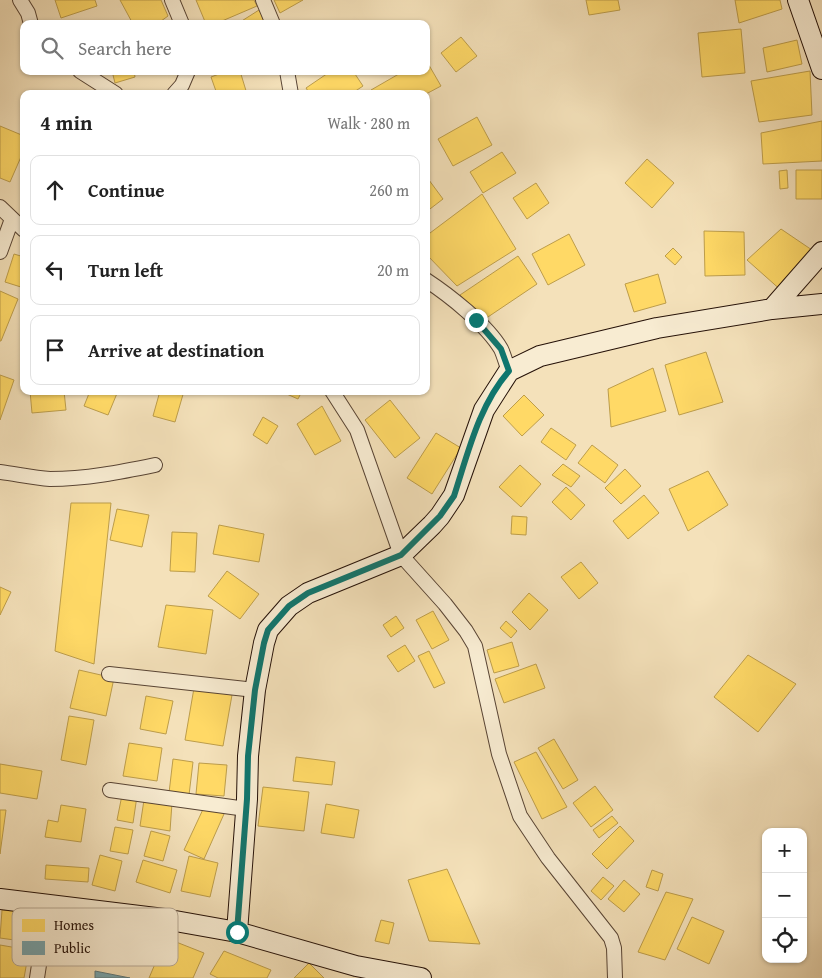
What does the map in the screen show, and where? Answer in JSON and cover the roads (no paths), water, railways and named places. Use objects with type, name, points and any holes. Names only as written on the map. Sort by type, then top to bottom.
[{"type":"street","points":[[20,0],[29,20]]},
{"type":"street","points":[[172,0],[180,20]]},
{"type":"street","points":[[263,0],[271,20]]},
{"type":"street","points":[[798,0],[822,69]]},
{"type":"street","points":[[86,75],[110,90]]},
{"type":"street","points":[[178,90],[186,75]]},
{"type":"street","points":[[288,75],[290,90]]},
{"type":"street","points":[[0,207],[20,226]]},
{"type":"street","points":[[0,252],[12,219]]},
{"type":"street","points":[[772,308],[822,252]]},
{"type":"street","points":[[430,283],[465,310],[486,330],[501,349],[509,371]]},
{"type":"street","points":[[237,932],[248,756],[255,690],[268,630],[289,606],[308,593],[401,555],[440,516],[451,501],[484,410],[509,371],[540,356],[657,328],[772,308],[822,304]]},
{"type":"street","points":[[335,395],[357,430],[401,555],[446,604],[476,646],[499,754],[520,816],[548,858],[611,938],[614,948],[615,978]]},
{"type":"street","points":[[0,472],[49,479],[96,476],[155,465]]},
{"type":"street","points":[[109,674],[255,690]]},
{"type":"street","points":[[110,790],[246,809]]},
{"type":"street","points":[[0,899],[67,908]]},
{"type":"street","points":[[178,921],[237,932],[358,972],[421,978]]}]
